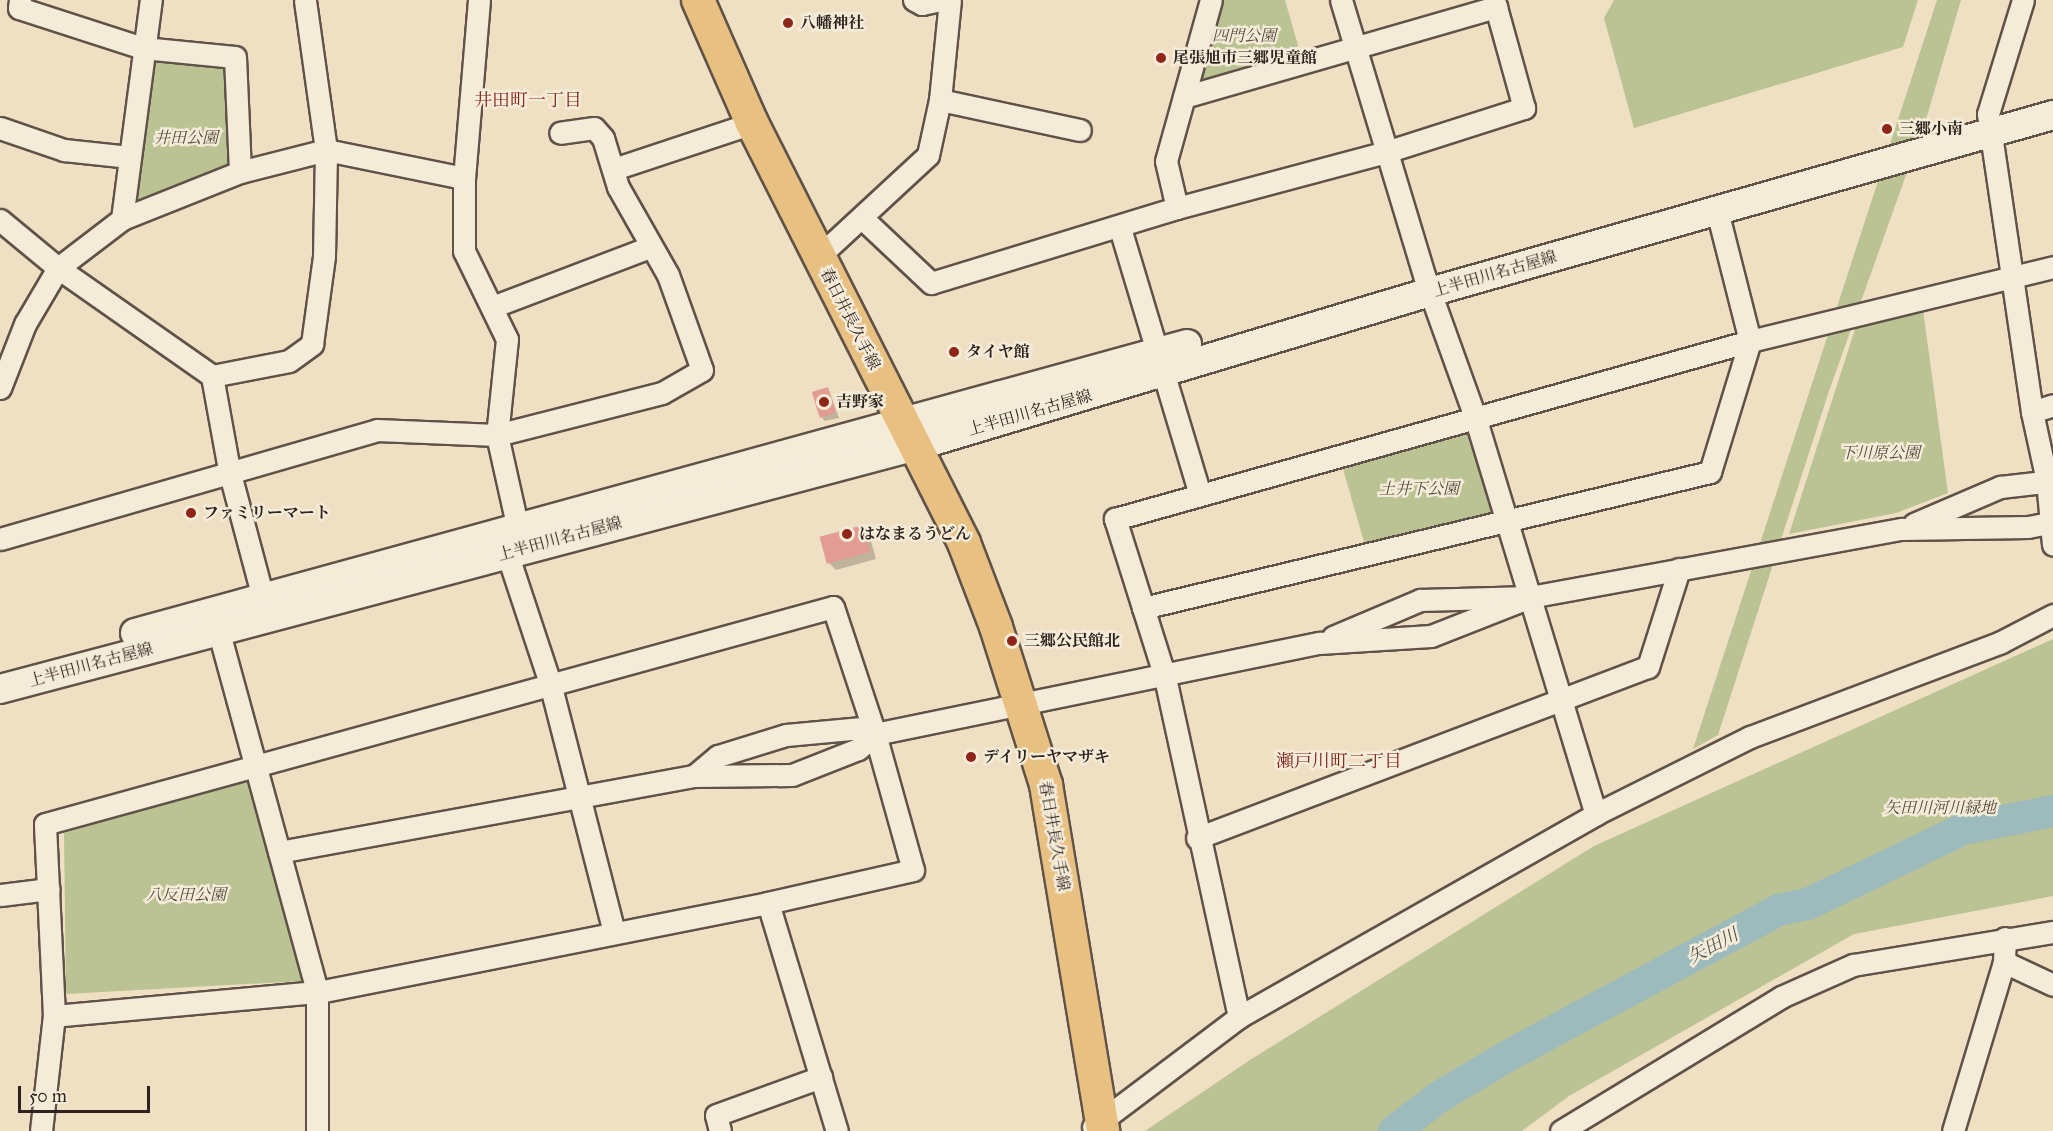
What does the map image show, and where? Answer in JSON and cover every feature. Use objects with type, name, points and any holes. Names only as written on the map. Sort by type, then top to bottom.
[{"type":"main road","name":"春日井長久手線","points":[[698,0],[752,123],[964,543],[1023,703],[1046,785],[1099,1127]]},
{"type":"main road","name":"上半田川名古屋線","points":[[1427,285],[1717,211],[1988,123],[2053,95]]},
{"type":"main road","name":"上半田川名古屋線","points":[[0,689],[216,622],[513,541],[720,470],[908,435],[1988,123],[2053,115]]},
{"type":"main road","name":"上半田川名古屋線","points":[[0,670],[216,622],[263,598],[513,541]]},
{"type":"street","points":[[20,0],[19,8],[142,48],[235,57],[240,172]]},
{"type":"street","points":[[122,219],[142,48],[151,0]]},
{"type":"street","points":[[212,376],[289,361],[312,344],[324,256],[326,150],[304,0]]},
{"type":"street","points":[[479,0],[464,178],[464,251],[507,339],[497,435],[513,541],[577,796],[614,932]]},
{"type":"street","points":[[914,0],[922,4],[941,0]]},
{"type":"street","points":[[818,257],[928,155],[940,100],[950,0]]},
{"type":"street","points":[[1177,208],[1166,161],[1211,0]]},
{"type":"street","points":[[1341,0],[1389,151],[1427,285],[1476,420],[1596,814]]},
{"type":"street","points":[[2023,0],[1988,123],[2032,411],[2050,481],[2053,545]]},
{"type":"street","points":[[861,218],[931,283],[1120,228],[1177,208],[1389,151],[1524,108],[1495,3],[1358,49],[1184,97]]},
{"type":"street","points":[[940,100],[1080,130]]},
{"type":"street","points":[[614,169],[752,123]]},
{"type":"street","points":[[0,128],[64,150],[130,157]]},
{"type":"street","points":[[0,539],[229,470],[376,430],[497,435],[662,393],[702,370],[668,274],[650,247],[618,188],[603,138],[594,128],[560,133]]},
{"type":"street","points":[[0,388],[25,324],[58,268],[122,219],[240,172],[326,150],[464,178]]},
{"type":"street","points":[[1143,608],[1506,523],[1710,472],[1750,341],[1717,211]]},
{"type":"street","points":[[0,220],[58,268],[212,376],[229,470],[263,598]]},
{"type":"street","points":[[1120,228],[1158,362],[1200,494]]},
{"type":"street","points":[[492,307],[650,247]]},
{"type":"street","points":[[1239,1017],[1197,838],[1164,674],[1115,519],[1476,420],[1750,341],[2053,267]]},
{"type":"street","points":[[2032,411],[2053,405]]},
{"type":"street","points":[[1902,529],[2000,487],[2050,481]]},
{"type":"street","points":[[1319,643],[1420,600],[1530,597],[1902,529],[2052,523]]},
{"type":"street","points":[[1197,838],[1648,667],[1679,569]]},
{"type":"street","points":[[279,852],[694,776],[792,776],[858,749],[875,734],[1319,643],[1431,636],[1530,597]]},
{"type":"street","points":[[41,1131],[54,1016],[45,824],[550,683],[833,607],[875,734],[913,870],[768,903],[317,992],[54,1016]]},
{"type":"street","points":[[1099,1127],[1239,1017],[1596,814],[1750,737],[2001,642],[2053,615]]},
{"type":"street","points":[[216,622],[258,766],[317,992],[317,1131]]},
{"type":"street","points":[[694,776],[718,756],[786,735],[861,728],[875,734]]},
{"type":"street","points":[[0,895],[49,889]]},
{"type":"street","points":[[768,903],[837,1131]]},
{"type":"street","points":[[1561,1131],[1791,992],[1853,965],[2005,938],[2053,932]]},
{"type":"street","points":[[1953,1131],[2004,962],[2005,938]]},
{"type":"street","points":[[2004,962],[2053,985]]},
{"type":"street","points":[[720,1131],[716,1115],[820,1077]]},
{"type":"green space","name":"四門公園","points":[[1216,0],[1285,0],[1301,56],[1193,87]]},
{"type":"green space","points":[[1614,0],[1918,0],[1903,47],[1634,128],[1604,18]]},
{"type":"green space","points":[[1937,0],[1961,0],[1927,116],[1828,394],[1718,735],[1693,749]]},
{"type":"green space","name":"井田公園","points":[[150,55],[228,63],[232,168],[142,204],[132,193]]},
{"type":"green space","name":"下川原公園","points":[[1923,310],[1948,493],[1896,513],[1789,534],[1856,326]]},
{"type":"green space","name":"土井下公園","points":[[1471,429],[1496,517],[1368,554],[1342,466]]},
{"type":"green space","name":"矢田川河川緑地","points":[[2053,639],[2053,896],[1854,934],[1569,1096],[1522,1131],[1145,1131],[1250,1060],[1594,846]]},
{"type":"green space","name":"八反田公園","points":[[252,776],[303,981],[66,994],[64,833]]},
{"type":"building","name":"吉野家","points":[[828,387],[836,413],[820,418],[812,392]]},
{"type":"building","points":[[863,525],[870,552],[827,564],[820,537]]},
{"type":"waterway","name":"矢田川","points":[[1394,1131],[1439,1097],[1513,1053],[1779,910],[1808,904],[1963,829],[2053,811]]},
{"type":"place","name":"八幡神社","points":[[788,23]]},
{"type":"place","name":"尾張旭市三郷児童館","points":[[1161,58]]},
{"type":"place","name":"三郷小南","points":[[1887,129]]},
{"type":"place","name":"タイヤ館","points":[[954,352]]},
{"type":"place","name":"吉野家","points":[[824,402]]},
{"type":"place","name":"ファミリーマート","points":[[191,513]]},
{"type":"place","name":"はなまるうどん","points":[[847,534]]},
{"type":"place","name":"三郷公民館北","points":[[1012,641]]},
{"type":"place","name":"デイリーヤマザキ","points":[[971,757]]},
{"type":"district","name":"井田町一丁目","points":[[528,100]]},
{"type":"district","name":"瀬戸川町二丁目","points":[[1339,761]]}]
